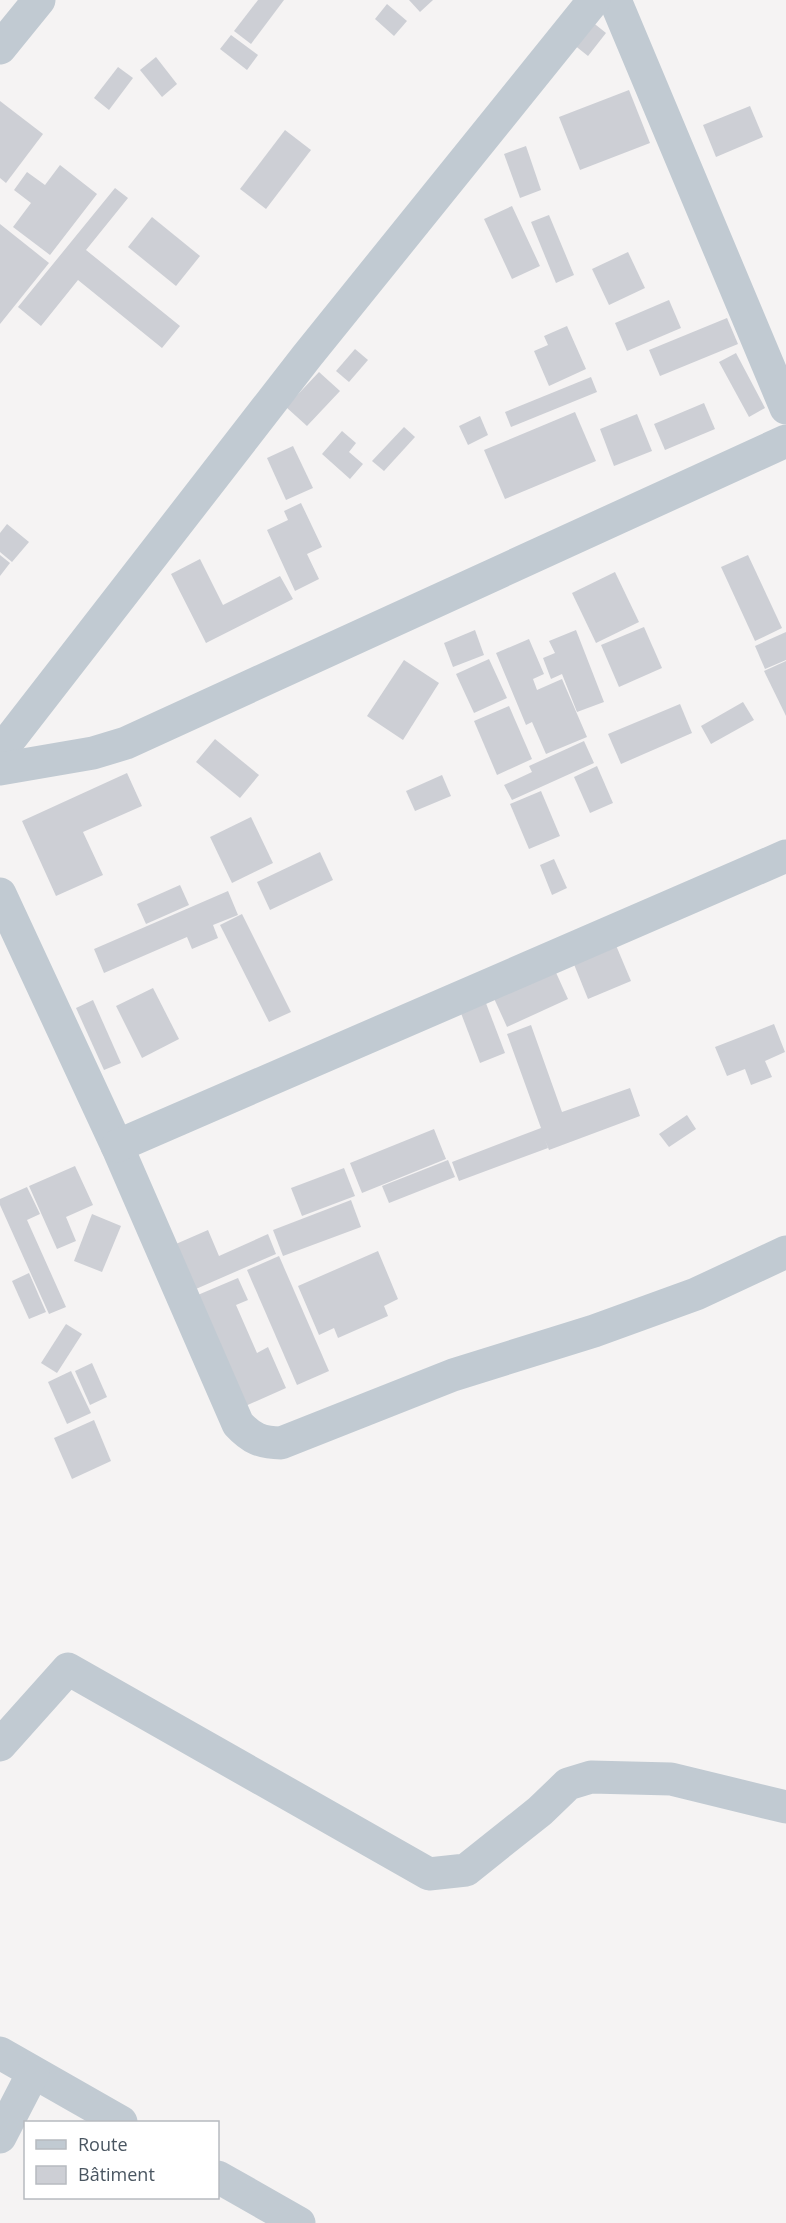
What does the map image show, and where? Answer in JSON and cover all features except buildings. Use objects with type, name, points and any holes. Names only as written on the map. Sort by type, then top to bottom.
[{"type":"street","points":[[0,48],[39,0]]},
{"type":"street","points":[[0,752],[307,356],[594,0]]},
{"type":"street","points":[[615,0],[786,408]]},
{"type":"street","points":[[0,769],[93,753],[126,742],[786,441]]},
{"type":"street","points":[[117,1146],[786,855]]},
{"type":"street","points":[[0,894],[117,1146],[238,1424],[249,1436],[266,1443],[280,1443],[453,1375],[594,1331],[696,1294],[786,1252]]},
{"type":"street","points":[[0,1745],[68,1669],[429,1875],[466,1870],[540,1811],[568,1784],[591,1777],[672,1779],[786,1807]]},
{"type":"street","points":[[0,2053],[119,2121]]},
{"type":"street","points":[[0,2138],[33,2073]]},
{"type":"street","points":[[219,2178],[299,2223]]}]
